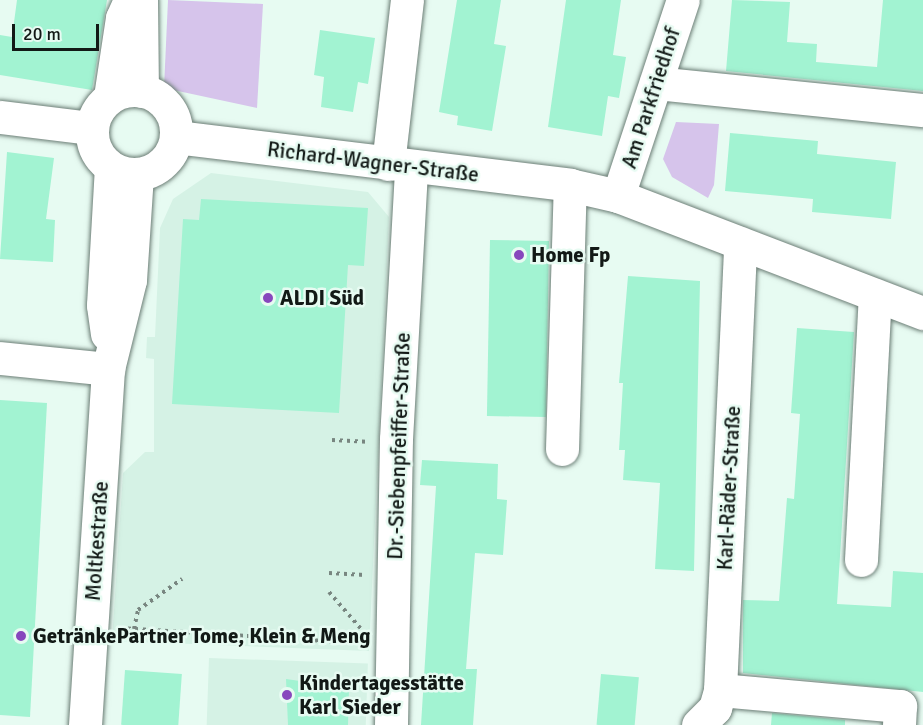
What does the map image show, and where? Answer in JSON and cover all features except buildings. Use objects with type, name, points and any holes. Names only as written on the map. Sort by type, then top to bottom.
[{"type":"street","points":[[110,97],[122,18],[130,0]]},
{"type":"street","points":[[141,0],[142,91]]},
{"type":"street","name":"Dr.-Siebenpfeiffer-Straße","points":[[391,725],[386,645],[396,439],[400,166],[407,0]]},
{"type":"street","name":"Am Parkfriedhof","points":[[618,196],[683,0]]},
{"type":"street","points":[[656,83],[923,110]]},
{"type":"street","points":[[142,91],[170,110],[176,138],[166,160],[124,172],[98,155],[91,128],[101,105],[110,97],[142,91]]},
{"type":"street","points":[[0,117],[91,128]]},
{"type":"street","name":"Richard-Wagner-Straße","points":[[176,138],[570,185],[618,196],[923,313]]},
{"type":"street","name":"Moltkestraße","points":[[85,725],[109,363],[130,280],[124,172]]},
{"type":"street","points":[[562,449],[570,185]]},
{"type":"street","name":"Karl-Räder-Straße","points":[[698,725],[715,708],[720,690],[740,243]]},
{"type":"street","points":[[861,560],[875,295]]},
{"type":"street","points":[[0,358],[109,363]]},
{"type":"street","points":[[720,690],[900,706],[899,725]]},
{"type":"path","points":[[134,629],[138,610],[182,579]]},
{"type":"path","points":[[329,592],[386,645]]},
{"type":"path","points":[[92,627],[386,645]]},
{"type":"shaded area","points":[[168,0],[263,4],[257,108],[164,88]]},
{"type":"shaded area","points":[[676,122],[719,124],[714,185],[708,198],[672,177],[663,159]]},
{"type":"shaded area","points":[[211,173],[368,192],[389,217],[369,651],[112,641],[123,473],[145,452],[154,452],[154,359],[146,358],[147,337],[155,337],[160,228],[173,199]]},
{"type":"shaded area","name":"Kindertagesstätte Karl Sieder","points":[[209,658],[368,664],[366,725],[207,725]]},
{"type":"place","name":"Home Fp","points":[[519,255]]},
{"type":"place","name":"ALDI Süd","points":[[268,298]]},
{"type":"place","name":"GetränkePartner Tome, Klein & Meng","points":[[21,636]]},
{"type":"place","name":"Kindertagesstätte Karl Sieder","points":[[287,695]]}]
